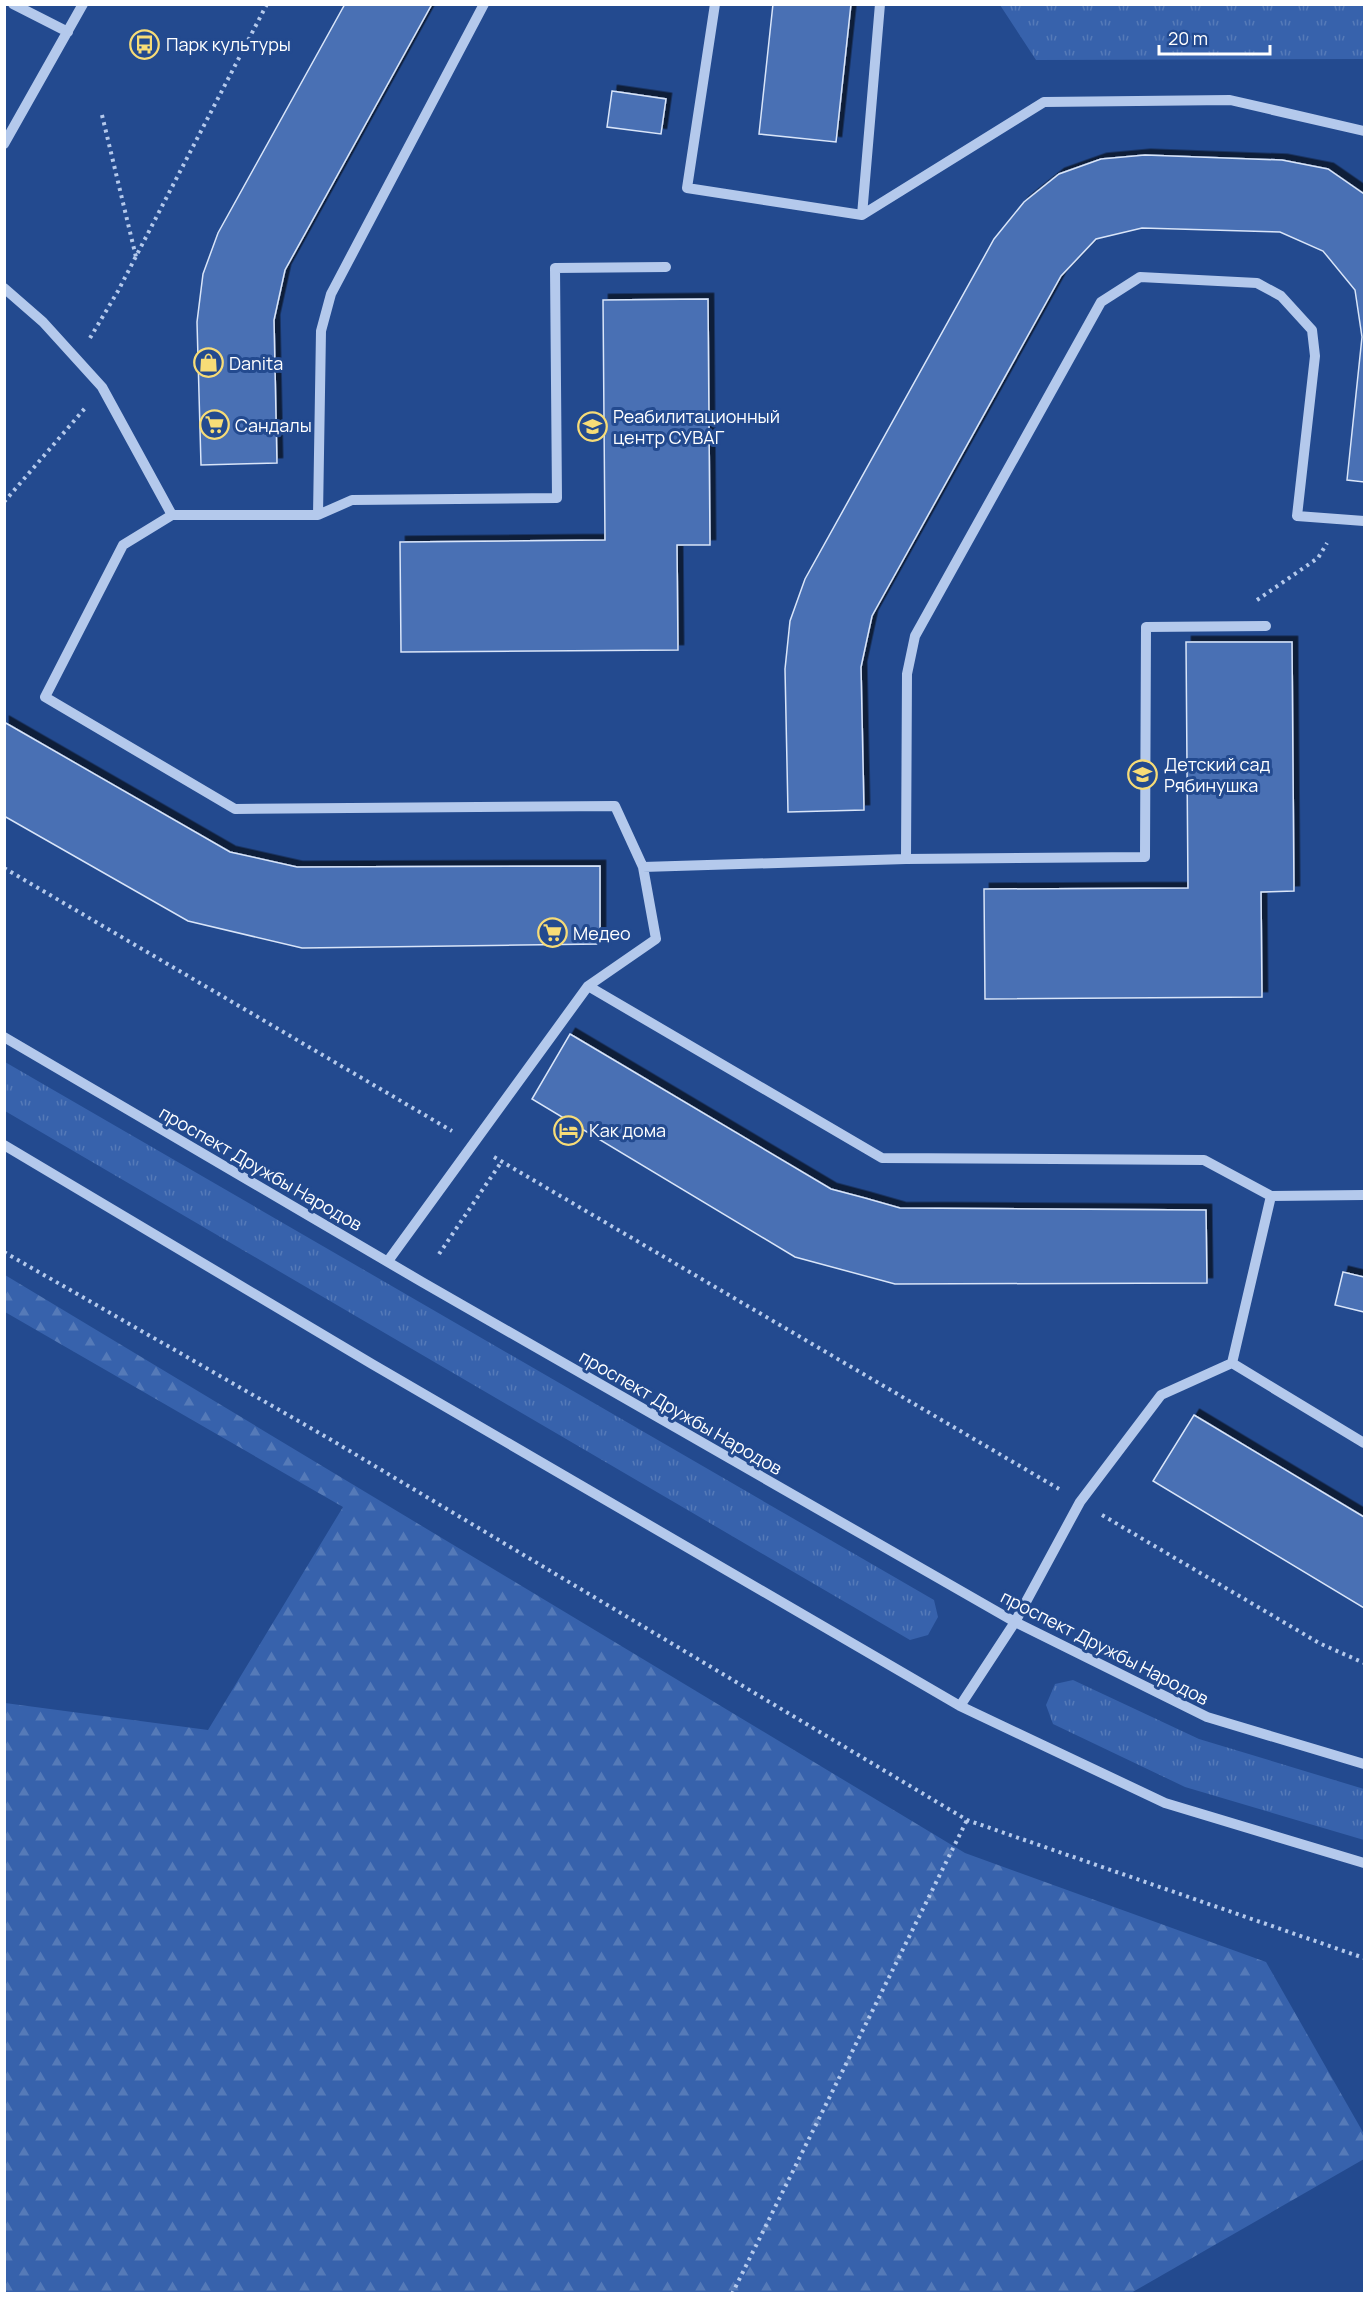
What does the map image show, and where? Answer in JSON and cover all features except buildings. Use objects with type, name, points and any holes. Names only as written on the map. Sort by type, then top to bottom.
[{"type":"street","points":[[13,4],[68,32]]},
{"type":"street","points":[[4,144],[83,4]]},
{"type":"street","points":[[318,515],[321,331],[331,294],[484,4]]},
{"type":"street","points":[[715,4],[687,188],[862,215],[1044,102],[1230,100],[1365,131]]},
{"type":"street","points":[[862,215],[880,4]]},
{"type":"street","points":[[388,1262],[588,986],[656,939],[643,867],[615,806],[235,809],[45,697],[123,545],[172,515],[318,515],[352,500],[557,498],[555,268],[666,267]]},
{"type":"street","points":[[906,859],[907,674],[915,636],[1101,302],[1140,277],[1257,283],[1281,296],[1312,330],[1315,356],[1297,516],[1365,521]]},
{"type":"street","points":[[4,288],[43,322],[102,387],[172,515]]},
{"type":"street","points":[[643,867],[906,859],[1144,857],[1146,627],[1266,626]]},
{"type":"street","points":[[588,986],[882,1158],[1204,1160],[1271,1196],[1365,1195]]},
{"type":"street","name":"проспект Дружбы Народов","points":[[4,1037],[388,1262],[1015,1622],[1207,1717],[1365,1764]]},
{"type":"street","points":[[4,1145],[372,1364],[960,1706],[1165,1803],[1365,1863]]},
{"type":"street","points":[[1232,1363],[1271,1196]]},
{"type":"street","points":[[960,1706],[1015,1622],[1080,1502],[1161,1395],[1232,1363]]},
{"type":"street","points":[[1232,1363],[1365,1443]]},
{"type":"path","points":[[4,502],[102,387],[90,337],[135,257],[267,4]]},
{"type":"path","points":[[102,115],[135,257]]},
{"type":"path","points":[[1255,601],[1318,558],[1341,519]]},
{"type":"path","points":[[4,868],[1319,1643],[1365,1663]]},
{"type":"path","points":[[439,1254],[502,1161]]},
{"type":"path","points":[[4,1252],[338,1444],[967,1820],[1365,1958]]},
{"type":"path","points":[[732,2294],[967,1820]]},
{"type":"green space","points":[[1000,5],[1364,5],[1364,59],[1036,60]]},
{"type":"green space","points":[[5,1062],[934,1600],[938,1617],[928,1635],[910,1640],[5,1111]]},
{"type":"green space","points":[[5,1275],[965,1853],[1266,1962],[1364,2134],[1364,2159],[1131,2293],[5,2293],[5,1703],[208,1730],[343,1507],[5,1312]]},
{"type":"green space","points":[[1073,1680],[1199,1739],[1364,1789],[1364,1840],[1185,1787],[1053,1724],[1046,1705],[1055,1684]]},
{"type":"place","name":"Парк культуры","points":[[145,44]]},
{"type":"place","name":"Danita","points":[[208,363]]},
{"type":"place","name":"Сандалы","points":[[214,425]]},
{"type":"place","name":"Реабилитационный центр СУВАГ","points":[[592,426]]},
{"type":"place","name":"Детский сад Рябинушка","points":[[1143,774]]},
{"type":"place","name":"Медео","points":[[552,933]]},
{"type":"place","name":"Как дома","points":[[568,1130]]}]
